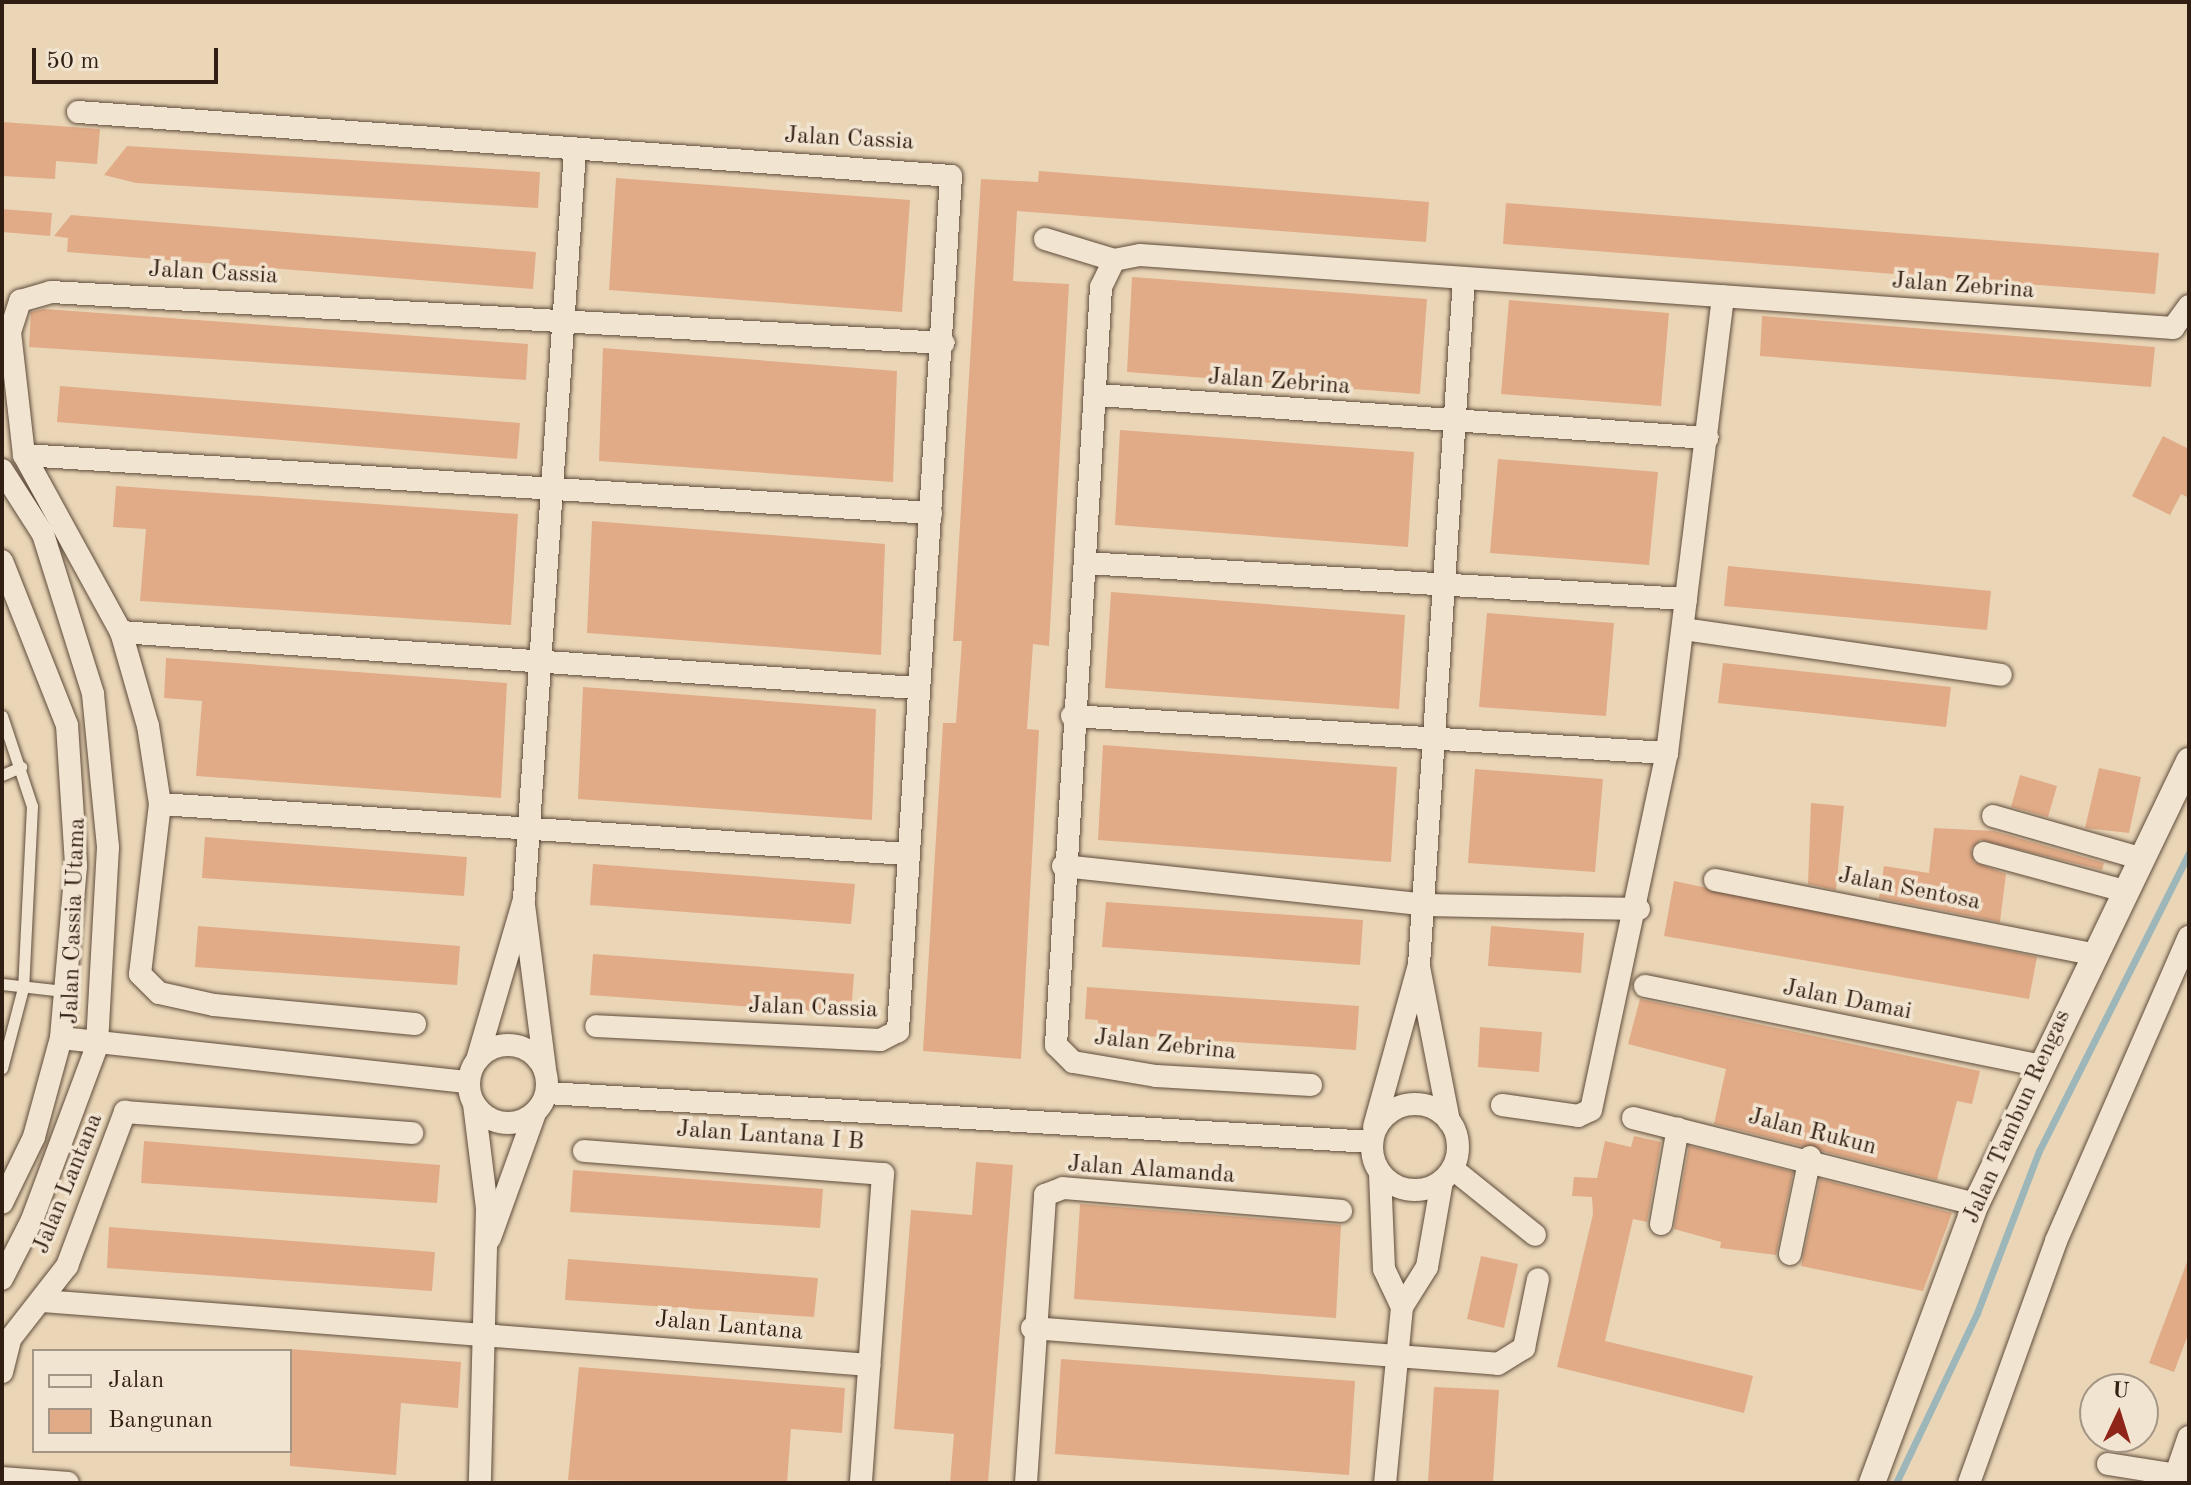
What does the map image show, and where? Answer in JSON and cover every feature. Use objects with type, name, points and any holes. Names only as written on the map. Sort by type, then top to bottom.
[{"type":"street","name":"Jalan Cassia","points":[[78,112],[575,151],[942,171],[954,185],[931,513],[915,688],[898,1031],[890,1037],[596,1026]]},
{"type":"street","points":[[487,1246],[541,1103],[545,1070],[524,899],[542,659],[549,488],[575,151]]},
{"type":"street","name":"Jalan Zebrina","points":[[1045,239],[1114,260],[1140,255],[2173,328],[2189,306]]},
{"type":"street","name":"Jalan Zebrina","points":[[1114,260],[1101,287],[1098,395],[1072,716],[1054,1031],[1060,1052],[1073,1062],[1156,1076],[1311,1085]]},
{"type":"street","points":[[1385,1483],[1400,1358],[1402,1307],[1384,1269],[1380,1174],[1373,1135],[1419,965],[1457,423],[1464,279]]},
{"type":"street","name":"Jalan Cassia","points":[[415,1024],[214,1005],[145,983],[140,974],[160,804],[148,726],[121,632],[24,455],[10,332],[20,301],[32,293],[562,317],[944,343]]},
{"type":"street","points":[[1502,1105],[1578,1116],[1591,1110],[1639,909],[1667,753],[1723,296]]},
{"type":"street","name":"Jalan Zebrina","points":[[1098,395],[1457,423],[1707,438]]},
{"type":"street","points":[[24,455],[931,513]]},
{"type":"street","name":"Jalan Cassia Utama","points":[[2,470],[43,534],[93,694],[108,847],[97,1046],[49,1179],[2,1279]]},
{"type":"street","name":"Jalan Cassia Utama","points":[[2,561],[67,725],[76,866],[61,1038],[34,1137],[2,1203]]},
{"type":"street","points":[[1085,563],[1445,579],[1686,599]]},
{"type":"street","points":[[1683,629],[2001,675]]},
{"type":"street","points":[[121,632],[542,659],[915,688]]},
{"type":"street","points":[[1072,716],[1434,741],[1667,753]]},
{"type":"street","name":"Jalan Tambun Rengas","points":[[1872,1483],[1976,1204],[2139,858],[2189,761]]},
{"type":"street","points":[[160,804],[907,854]]},
{"type":"street","points":[[1993,816],[2139,858]]},
{"type":"street","points":[[1984,853],[2125,891]]},
{"type":"street","points":[[1063,866],[1425,905],[1639,909]]},
{"type":"street","name":"Jalan Sentosa","points":[[1715,880],[2093,954]]},
{"type":"street","points":[[480,1483],[488,1333],[487,1246],[471,1093],[477,1060],[524,899]]},
{"type":"street","points":[[1969,1483],[2056,1241],[2189,937]]},
{"type":"street","points":[[1402,1307],[1427,1267],[1448,1175],[1458,1153],[1419,965]]},
{"type":"street","name":"Jalan Damai","points":[[1645,986],[2040,1066]]},
{"type":"street","points":[[61,1038],[97,1046],[471,1093],[502,1123],[541,1103],[1373,1135],[1403,1105],[1436,1109],[1449,1121]]},
{"type":"street","points":[[477,1060],[514,1045],[545,1070]]},
{"type":"street","name":"Jalan Lantana","points":[[43,1301],[67,1266],[125,1112],[412,1133]]},
{"type":"street","name":"Jalan Rukun","points":[[1633,1118],[1810,1157],[1976,1204]]},
{"type":"street","points":[[1661,1224],[1678,1128]]},
{"type":"street","name":"Jalan Lantana I B","points":[[584,1151],[883,1174],[861,1483]]},
{"type":"street","points":[[1790,1254],[1810,1157]]},
{"type":"street","points":[[1380,1174],[1410,1191],[1448,1175]]},
{"type":"street","points":[[1448,1175],[1535,1235]]},
{"type":"street","name":"Jalan Alamanda","points":[[1036,1483],[1026,1483],[1032,1328],[1043,1203],[1053,1190],[1341,1211]]},
{"type":"street","points":[[1032,1328],[1498,1364],[1524,1348],[1538,1279]]},
{"type":"street","points":[[2,1372],[10,1339],[43,1301]]},
{"type":"street","name":"Jalan Lantana","points":[[43,1301],[488,1333],[870,1365]]},
{"type":"street","points":[[2108,1464],[2182,1476],[2189,1437]]},
{"type":"street","points":[[2,1478],[68,1483]]},
{"type":"lane","points":[[2,716],[32,806],[23,988],[2,1068]]},
{"type":"lane","points":[[2,775],[21,767]]},
{"type":"lane","points":[[2,984],[64,991]]},
{"type":"building","points":[[2,122],[100,129],[97,164],[56,161],[55,179],[2,176]]},
{"type":"building","points":[[127,146],[540,172],[538,208],[136,183],[104,175]]},
{"type":"building","points":[[1039,171],[1429,202],[1426,242],[1017,211],[1013,281],[1069,284],[1049,646],[1033,644],[1027,729],[1039,730],[1021,1059],[923,1051],[943,723],[956,723],[962,641],[953,641],[981,179],[1038,182]]},
{"type":"building","points":[[616,178],[910,200],[902,312],[609,290]]},
{"type":"building","points":[[1506,203],[2159,253],[2155,294],[1503,244]]},
{"type":"building","points":[[2,209],[52,213],[50,236],[2,232]]},
{"type":"building","points":[[71,215],[536,252],[533,289],[67,252],[68,238],[54,236]]},
{"type":"building","points":[[1132,277],[1427,299],[1420,394],[1127,372]]},
{"type":"building","points":[[1509,300],[1669,313],[1661,406],[1501,394]]},
{"type":"building","points":[[44,309],[528,344],[526,380],[29,347],[31,312]]},
{"type":"building","points":[[1762,316],[2155,347],[2151,387],[1760,356]]},
{"type":"building","points":[[603,348],[897,371],[893,482],[599,461]]},
{"type":"building","points":[[60,386],[520,423],[517,459],[57,422]]},
{"type":"building","points":[[1120,430],[1414,452],[1408,547],[1115,525]]},
{"type":"building","points":[[2163,436],[2189,449],[2189,498],[2181,494],[2170,515],[2132,496]]},
{"type":"building","points":[[1498,459],[1658,472],[1649,565],[1490,553]]},
{"type":"building","points":[[116,486],[518,514],[511,625],[140,601],[146,529],[113,527]]},
{"type":"building","points":[[592,521],[885,544],[881,655],[587,633]]},
{"type":"building","points":[[1728,566],[1991,591],[1987,630],[1724,606]]},
{"type":"building","points":[[1111,592],[1405,615],[1399,709],[1105,688]]},
{"type":"building","points":[[1487,613],[1614,623],[1606,716],[1479,707]]},
{"type":"building","points":[[166,658],[507,683],[501,798],[196,776],[202,701],[164,698]]},
{"type":"building","points":[[1723,663],[1951,687],[1946,727],[1718,703]]},
{"type":"building","points":[[583,687],[876,709],[872,820],[578,799]]},
{"type":"building","points":[[1103,745],[1397,767],[1391,862],[1098,840]]},
{"type":"building","points":[[2099,768],[2141,777],[2129,833],[2085,828]]},
{"type":"building","points":[[1475,769],[1603,779],[1595,872],[1468,863]]},
{"type":"building","points":[[2020,775],[2057,786],[2048,817],[2011,807]]},
{"type":"building","points":[[1811,803],[1844,806],[1836,890],[1808,884]]},
{"type":"building","points":[[1934,828],[1994,831],[2104,863],[2102,870],[1980,840],[1971,849],[1974,862],[2006,874],[2000,922],[1879,898],[1884,866],[1929,873]]},
{"type":"building","points":[[205,837],[467,857],[464,896],[202,878]]},
{"type":"building","points":[[593,864],[855,884],[851,924],[590,905]]},
{"type":"building","points":[[1674,881],[2037,957],[2029,999],[1664,936]]},
{"type":"building","points":[[1106,902],[1363,920],[1360,965],[1102,947]]},
{"type":"building","points":[[198,926],[460,946],[457,985],[195,967]]},
{"type":"building","points":[[1491,926],[1584,933],[1581,973],[1488,966]]},
{"type":"building","points":[[593,954],[854,974],[851,1014],[590,995]]},
{"type":"building","points":[[1087,987],[1359,1006],[1356,1050],[1098,1033],[1098,1020],[1085,1019]]},
{"type":"building","points":[[1640,999],[1980,1071],[1972,1104],[1957,1101],[1937,1180],[1714,1124],[1726,1069],[1628,1044]]},
{"type":"building","points":[[1480,1027],[1542,1032],[1539,1072],[1478,1067]]},
{"type":"building","points":[[1634,1136],[1661,1142],[1647,1222],[1633,1219],[1605,1341],[1753,1376],[1744,1413],[1557,1367],[1593,1214],[1592,1197],[1572,1196],[1574,1177],[1597,1178],[1605,1141],[1631,1147]]},
{"type":"building","points":[[144,1141],[440,1165],[437,1203],[141,1183]]},
{"type":"building","points":[[1689,1146],[1793,1172],[1776,1255],[1720,1248],[1721,1242],[1674,1229]]},
{"type":"building","points":[[976,1162],[1013,1165],[988,1483],[950,1483],[954,1434],[894,1429],[911,1210],[972,1215]]},
{"type":"building","points":[[573,1170],[823,1189],[820,1228],[570,1212]]},
{"type":"building","points":[[1820,1179],[1952,1213],[1923,1291],[1801,1266]]},
{"type":"building","points":[[1080,1204],[1341,1225],[1336,1318],[1074,1299]]},
{"type":"building","points":[[109,1227],[435,1252],[432,1291],[107,1268]]},
{"type":"building","points":[[1481,1256],[1518,1264],[1504,1328],[1467,1319]]},
{"type":"building","points":[[568,1259],[818,1278],[814,1317],[565,1300]]},
{"type":"building","points":[[2187,1262],[2189,1332],[2174,1372],[2149,1363]]},
{"type":"building","points":[[292,1349],[461,1362],[458,1408],[401,1403],[396,1475],[290,1466]]},
{"type":"building","points":[[1061,1359],[1355,1381],[1349,1475],[1055,1454]]},
{"type":"building","points":[[579,1367],[845,1388],[842,1433],[791,1429],[787,1483],[568,1480]]},
{"type":"building","points":[[1434,1387],[1499,1390],[1493,1483],[1428,1482]]},
{"type":"waterway","points":[[1896,1483],[1977,1313],[2039,1151],[2189,853]]}]
